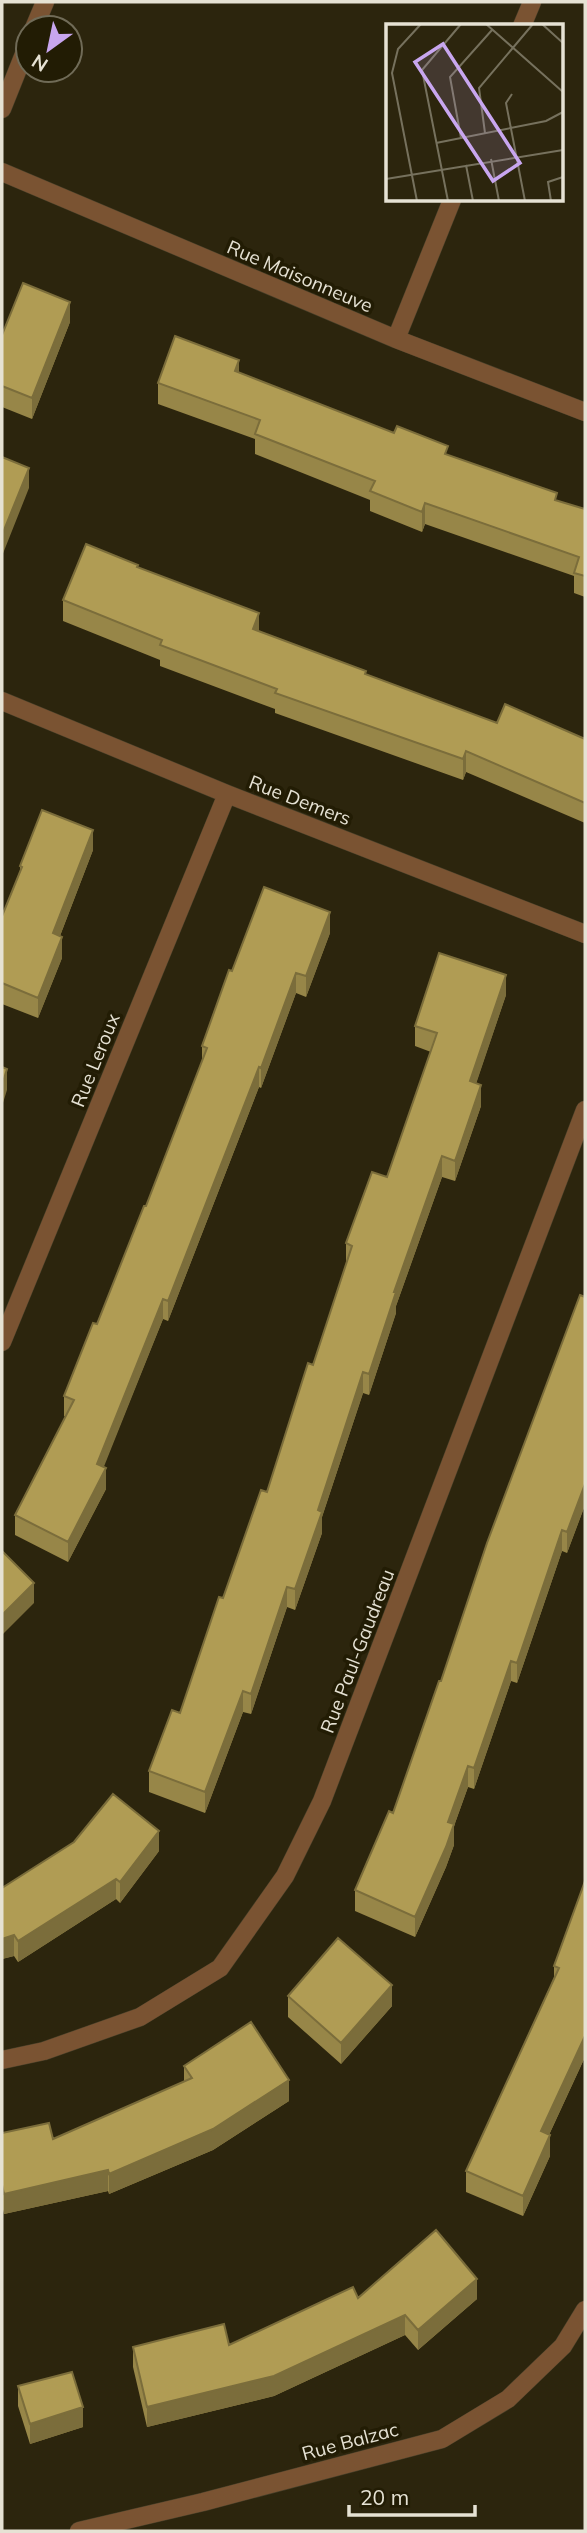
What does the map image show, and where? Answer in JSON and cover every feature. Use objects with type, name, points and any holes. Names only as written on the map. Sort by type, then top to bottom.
[{"type":"street","points":[[523,24],[532,2]]},
{"type":"street","points":[[2,109],[14,79]]},
{"type":"street","name":"Rue Maisonneuve","points":[[2,172],[396,339],[585,412]]},
{"type":"street","points":[[396,339],[452,201]]},
{"type":"street","name":"Rue Demers","points":[[2,701],[227,794],[585,934]]},
{"type":"street","name":"Rue Leroux","points":[[2,1342],[227,794]]},
{"type":"street","name":"Rue Paul-Gaudreau","points":[[2,2060],[44,2051],[140,2017],[220,1968],[285,1876],[322,1801],[585,1110]]},
{"type":"street","name":"Rue Balzac","points":[[79,2531],[203,2502],[442,2439],[508,2399],[563,2346],[585,2310]]},
{"type":"building","points":[[23,283],[70,302],[32,398],[2,386],[2,335]]},
{"type":"building","points":[[175,336],[239,360],[235,371],[394,433],[397,426],[448,446],[445,454],[557,493],[555,500],[585,509],[585,576],[574,573],[579,557],[425,503],[422,512],[370,491],[375,481],[255,434],[260,420],[158,383]]},
{"type":"building","points":[[2,457],[29,468],[2,535]]},
{"type":"building","points":[[86,544],[138,565],[137,567],[259,613],[253,629],[366,671],[365,674],[497,723],[505,704],[585,739],[585,803],[466,751],[463,759],[275,693],[277,689],[160,645],[162,640],[63,600]]},
{"type":"building","points":[[42,810],[93,830],[53,933],[62,937],[38,998],[2,983],[2,916]]},
{"type":"building","points":[[264,887],[330,912],[306,976],[296,973],[168,1301],[163,1299],[97,1464],[106,1468],[68,1542],[15,1515],[74,1400],[64,1396],[93,1323],[97,1324],[146,1206],[207,1048],[202,1046],[229,970],[232,971]]},
{"type":"building","points":[[439,953],[506,975],[470,1081],[481,1085],[455,1161],[442,1156],[394,1292],[369,1374],[363,1372],[318,1510],[322,1512],[295,1589],[287,1587],[251,1694],[243,1691],[205,1792],[149,1771],[172,1710],[180,1713],[219,1597],[223,1598],[261,1490],[267,1492],[308,1363],[313,1365],[352,1246],[346,1243],[372,1172],[387,1177],[437,1033],[415,1026]]},
{"type":"building","points":[[2,1067],[7,1069],[2,1085]]},
{"type":"building","points":[[580,1295],[585,1297],[585,1484],[567,1532],[562,1530],[517,1663],[511,1661],[474,1768],[468,1766],[448,1822],[454,1824],[446,1847],[415,1917],[355,1890],[389,1811],[393,1813],[487,1543]]},
{"type":"building","points":[[2,1551],[34,1583],[2,1615]]},
{"type":"building","points":[[113,1794],[159,1831],[120,1882],[116,1879],[18,1941],[14,1935],[2,1939],[2,1888],[74,1842]]},
{"type":"building","points":[[585,1881],[585,2036],[541,2131],[550,2135],[523,2196],[466,2171],[559,1968],[554,1966]]},
{"type":"building","points":[[338,1938],[392,1985],[341,2043],[288,1996]]},
{"type":"building","points":[[251,2022],[289,2080],[213,2129],[109,2174],[108,2170],[4,2194],[2,2133],[49,2123],[53,2139],[192,2078],[184,2066]]},
{"type":"building","points":[[436,2230],[477,2279],[418,2330],[405,2315],[274,2376],[147,2407],[133,2347],[224,2324],[229,2345],[353,2287],[358,2298]]},
{"type":"building","points":[[72,2372],[83,2407],[30,2424],[18,2386]]}]
